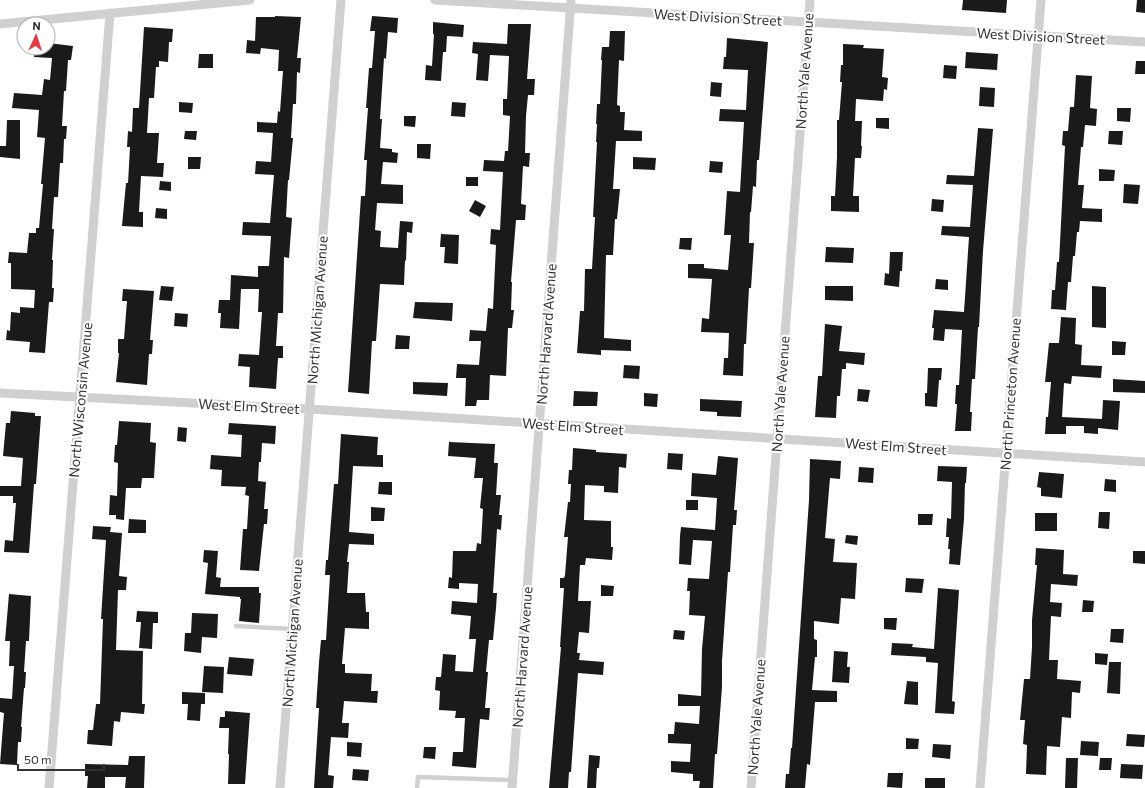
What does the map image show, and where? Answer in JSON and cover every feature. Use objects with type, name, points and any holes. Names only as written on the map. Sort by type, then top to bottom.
[{"type":"street","points":[[0,24],[192,3],[250,0]]},
{"type":"street","name":"North Michigan Avenue","points":[[280,788],[341,0]]},
{"type":"street","name":"West Division Street","points":[[435,0],[571,4],[808,22],[1145,42]]},
{"type":"street","name":"North Yale Avenue","points":[[750,788],[810,0]]},
{"type":"street","name":"North Princeton Avenue","points":[[980,788],[1041,0]]},
{"type":"street","name":"North Harvard Avenue","points":[[512,784],[571,4]]},
{"type":"street","name":"North Wisconsin Avenue","points":[[48,788],[110,13]]},
{"type":"street","name":"West Elm Street","points":[[0,393],[309,409],[1145,462]]},
{"type":"lane","points":[[236,626],[292,629]]},
{"type":"lane","points":[[417,788],[418,777],[512,784]]},
{"type":"building","points":[[963,0],[1007,0],[1006,13],[962,10]]},
{"type":"building","points":[[1137,0],[1145,0],[1145,13],[1136,12]]},
{"type":"building","points":[[372,16],[398,18],[397,33],[388,32],[386,59],[384,58],[380,119],[382,119],[380,148],[392,149],[392,152],[398,153],[397,163],[383,162],[381,184],[403,185],[403,204],[377,203],[375,230],[381,231],[380,247],[398,248],[400,221],[413,222],[412,233],[407,232],[404,285],[380,284],[376,341],[372,341],[369,394],[348,392],[361,196],[365,196],[367,160],[364,160],[368,108],[366,108],[369,68],[372,68],[375,31],[370,31]]},
{"type":"building","points":[[256,17],[301,17],[297,58],[301,58],[300,73],[297,72],[296,104],[293,104],[291,138],[293,138],[288,180],[286,217],[292,218],[289,258],[284,257],[283,313],[278,313],[276,346],[283,346],[283,358],[278,358],[276,389],[249,387],[250,367],[238,366],[239,354],[259,355],[262,312],[258,312],[259,289],[241,289],[239,329],[220,328],[221,313],[218,313],[219,300],[230,300],[231,275],[258,277],[258,266],[269,266],[271,236],[242,235],[243,222],[270,223],[274,175],[255,174],[256,161],[271,162],[273,133],[257,132],[257,122],[277,123],[278,111],[280,112],[283,71],[278,71],[279,50],[261,48],[260,54],[246,53],[247,40],[255,41]]},
{"type":"building","points":[[433,22],[464,25],[463,37],[447,36],[446,52],[443,52],[441,81],[425,80],[426,65],[432,66],[434,34]]},
{"type":"building","points":[[508,24],[531,24],[527,79],[535,79],[534,95],[528,95],[526,116],[525,153],[530,153],[529,167],[523,166],[521,204],[526,205],[525,220],[516,220],[511,282],[511,310],[514,310],[512,328],[508,328],[506,376],[490,375],[489,400],[477,400],[476,406],[465,406],[466,378],[456,378],[457,364],[479,365],[481,341],[469,341],[470,330],[486,331],[488,308],[493,309],[496,245],[490,244],[491,229],[500,230],[503,172],[483,171],[484,160],[504,161],[505,151],[508,151],[510,116],[503,115],[503,99],[507,99],[509,56],[490,55],[488,81],[476,80],[478,54],[472,53],[473,42],[507,44]]},
{"type":"building","points":[[144,27],[173,29],[172,42],[169,42],[168,62],[159,61],[159,67],[156,67],[154,98],[149,98],[147,133],[159,133],[157,163],[164,163],[163,177],[141,176],[139,212],[143,212],[143,227],[122,226],[126,183],[128,183],[130,147],[127,147],[128,131],[132,132],[133,108],[139,108]]},
{"type":"building","points":[[610,31],[625,31],[624,61],[619,60],[617,105],[620,106],[620,112],[625,112],[624,130],[642,131],[642,141],[616,141],[613,189],[620,189],[617,219],[615,219],[613,255],[606,255],[604,338],[631,340],[631,351],[601,350],[601,355],[577,353],[580,311],[584,311],[585,269],[592,269],[595,217],[593,217],[597,142],[597,104],[600,104],[602,47],[609,47]]},
{"type":"building","points":[[727,38],[768,42],[759,160],[757,160],[756,187],[753,186],[750,212],[749,243],[754,243],[751,288],[749,288],[746,344],[744,344],[743,376],[723,375],[724,358],[728,358],[729,333],[701,332],[702,318],[709,319],[712,279],[688,278],[688,264],[704,264],[704,268],[728,270],[731,235],[724,235],[727,191],[740,192],[744,122],[719,121],[720,109],[746,110],[748,70],[723,69],[724,57],[726,57]]},
{"type":"building","points":[[56,44],[73,46],[71,60],[68,60],[66,91],[64,91],[62,126],[67,126],[66,139],[64,139],[63,163],[60,163],[58,197],[54,197],[52,229],[54,229],[52,288],[54,288],[53,302],[49,302],[45,353],[29,352],[30,342],[6,340],[7,330],[10,331],[11,312],[20,313],[20,307],[34,308],[35,290],[11,289],[11,263],[8,263],[9,252],[27,253],[29,233],[36,233],[36,228],[39,228],[45,138],[37,137],[39,110],[12,108],[14,93],[42,95],[44,79],[50,80],[52,58],[34,57],[56,56]]},
{"type":"building","points":[[843,44],[864,45],[863,48],[884,49],[882,77],[888,78],[887,90],[884,89],[883,101],[856,99],[855,121],[862,121],[862,146],[861,158],[855,158],[853,196],[859,196],[859,212],[831,211],[831,196],[835,196],[837,120],[839,120],[842,82],[840,82],[841,65],[843,65]]},
{"type":"building","points":[[966,52],[998,54],[997,70],[965,68]]},
{"type":"building","points":[[199,54],[213,54],[213,68],[198,68]]},
{"type":"building","points":[[1136,61],[1145,61],[1145,74],[1135,74]]},
{"type":"building","points":[[944,65],[957,66],[956,79],[943,78]]},
{"type":"building","points":[[1076,75],[1092,76],[1090,108],[1097,109],[1096,126],[1085,125],[1083,147],[1081,147],[1078,185],[1084,185],[1082,208],[1102,209],[1102,222],[1080,221],[1079,232],[1077,232],[1075,256],[1073,256],[1071,282],[1068,282],[1066,310],[1051,309],[1052,290],[1055,290],[1057,262],[1059,262],[1065,146],[1062,145],[1063,131],[1068,131],[1070,107],[1074,107]]},
{"type":"building","points":[[711,82],[722,83],[721,97],[710,96]]},
{"type":"building","points":[[980,87],[995,88],[994,107],[979,106]]},
{"type":"building","points":[[179,102],[193,103],[192,113],[179,112]]},
{"type":"building","points":[[452,102],[466,103],[465,117],[451,116]]},
{"type":"building","points":[[1117,108],[1131,108],[1130,122],[1117,121]]},
{"type":"building","points":[[404,116],[416,116],[415,127],[404,126]]},
{"type":"building","points":[[876,118],[889,118],[889,129],[876,128]]},
{"type":"building","points":[[7,120],[20,120],[20,159],[0,157],[0,146],[6,146]]},
{"type":"building","points":[[978,128],[993,129],[983,251],[979,327],[975,379],[972,379],[970,412],[972,412],[971,431],[955,431],[957,404],[955,404],[956,385],[959,385],[962,330],[945,329],[944,341],[933,340],[934,328],[932,328],[934,310],[964,312],[969,237],[941,235],[942,226],[970,227],[973,185],[946,184],[947,175],[974,176]]},
{"type":"building","points":[[185,131],[197,131],[196,140],[184,139]]},
{"type":"building","points":[[1109,131],[1123,131],[1122,145],[1108,144]]},
{"type":"building","points":[[417,144],[431,144],[430,159],[417,158]]},
{"type":"building","points":[[188,157],[201,157],[200,169],[188,169]]},
{"type":"building","points":[[633,157],[656,158],[655,170],[633,169]]},
{"type":"building","points":[[710,161],[723,162],[722,173],[709,172]]},
{"type":"building","points":[[1099,169],[1115,170],[1114,181],[1099,181]]},
{"type":"building","points":[[466,177],[478,177],[478,186],[466,186]]},
{"type":"building","points":[[160,181],[171,182],[171,191],[159,190]]},
{"type":"building","points":[[1124,184],[1140,185],[1138,204],[1123,203]]},
{"type":"building","points":[[932,199],[944,200],[943,212],[931,211]]},
{"type":"building","points":[[475,200],[486,206],[480,217],[469,211]]},
{"type":"building","points":[[156,208],[167,209],[167,219],[155,218]]},
{"type":"building","points":[[441,234],[459,235],[458,264],[444,263],[445,247],[440,247]]},
{"type":"building","points":[[680,238],[692,238],[691,250],[679,249]]},
{"type":"building","points":[[826,247],[854,248],[853,263],[825,262]]},
{"type":"building","points":[[890,252],[903,252],[899,287],[884,285],[885,273],[889,274]]},
{"type":"building","points":[[936,279],[948,280],[948,290],[935,289]]},
{"type":"building","points":[[161,286],[174,287],[172,301],[159,300]]},
{"type":"building","points":[[825,286],[853,286],[853,301],[825,300]]},
{"type":"building","points":[[1092,286],[1106,287],[1106,328],[1092,327]]},
{"type":"building","points":[[123,289],[154,291],[150,340],[153,340],[152,354],[149,354],[147,385],[116,382],[119,353],[118,339],[124,339],[127,301],[122,301]]},
{"type":"building","points":[[415,302],[453,303],[452,321],[413,318]]},
{"type":"building","points":[[175,313],[188,314],[187,327],[174,326]]},
{"type":"building","points":[[1061,317],[1076,318],[1075,344],[1082,345],[1081,365],[1102,366],[1101,378],[1072,376],[1071,384],[1064,383],[1062,417],[1102,419],[1103,400],[1120,401],[1118,430],[1098,428],[1098,434],[1084,433],[1084,426],[1066,426],[1066,434],[1045,434],[1051,382],[1045,382],[1049,343],[1059,343]]},
{"type":"building","points":[[825,324],[842,326],[839,351],[865,353],[864,365],[846,363],[846,369],[842,369],[840,396],[837,396],[836,418],[815,417],[818,376],[822,376]]},
{"type":"building","points":[[396,335],[410,336],[409,349],[395,349]]},
{"type":"building","points":[[1112,341],[1126,342],[1125,355],[1112,355]]},
{"type":"building","points":[[624,365],[640,366],[639,379],[623,378]]},
{"type":"building","points":[[928,368],[942,368],[941,380],[939,380],[937,407],[925,406]]},
{"type":"building","points":[[1113,379],[1145,381],[1145,393],[1113,392]]},
{"type":"building","points":[[413,382],[448,383],[447,396],[413,394]]},
{"type":"building","points":[[858,389],[870,390],[868,402],[857,401]]},
{"type":"building","points":[[574,391],[598,392],[597,406],[573,406]]},
{"type":"building","points":[[644,393],[658,394],[657,407],[644,406]]},
{"type":"building","points":[[700,399],[742,401],[741,417],[717,416],[717,412],[700,411]]},
{"type":"building","points":[[11,411],[35,413],[35,416],[41,416],[29,553],[4,552],[5,540],[13,541],[16,503],[13,503],[13,496],[0,496],[0,486],[21,486],[23,458],[3,456],[6,423],[10,423]]},
{"type":"building","points":[[119,421],[151,423],[150,442],[156,443],[154,478],[142,478],[141,488],[126,488],[124,520],[116,519],[116,515],[109,515],[110,495],[117,496],[118,463],[114,462]]},
{"type":"building","points":[[229,423],[276,426],[275,444],[262,443],[261,462],[259,462],[258,481],[266,482],[264,509],[268,509],[267,524],[264,524],[259,571],[240,570],[243,529],[247,529],[249,496],[245,495],[246,487],[221,486],[222,470],[210,469],[211,455],[241,457],[242,435],[228,434]]},
{"type":"building","points":[[178,427],[187,428],[186,442],[177,441]]},
{"type":"building","points":[[341,434],[378,437],[377,455],[383,455],[383,467],[353,466],[349,532],[374,534],[374,545],[349,544],[347,562],[349,562],[347,593],[365,593],[366,612],[369,612],[369,629],[345,628],[342,664],[345,664],[345,673],[372,674],[371,691],[378,691],[377,703],[344,701],[342,723],[349,723],[348,738],[331,737],[328,775],[334,776],[333,788],[314,788],[319,708],[316,708],[319,662],[321,640],[326,640],[330,575],[325,575],[326,560],[328,560],[334,484],[338,484]]},
{"type":"building","points":[[449,442],[495,444],[494,463],[498,463],[496,495],[501,495],[499,515],[502,515],[501,530],[497,529],[493,593],[497,593],[496,608],[493,640],[489,640],[486,672],[488,672],[485,708],[490,708],[489,720],[480,719],[476,768],[452,766],[453,752],[463,752],[465,718],[455,718],[456,711],[439,710],[440,691],[435,690],[436,677],[441,677],[443,654],[456,655],[455,671],[473,672],[476,639],[469,639],[471,616],[451,614],[452,601],[477,603],[478,584],[459,583],[459,589],[448,588],[449,577],[452,578],[453,551],[476,551],[477,543],[481,544],[483,509],[480,508],[483,478],[474,478],[476,458],[448,456]]},
{"type":"building","points":[[573,448],[596,450],[596,452],[627,454],[626,468],[619,467],[618,493],[604,492],[604,486],[585,485],[584,520],[611,521],[611,547],[613,547],[612,560],[586,558],[585,565],[580,565],[578,601],[591,601],[589,633],[579,632],[577,653],[580,653],[579,660],[604,662],[603,675],[578,673],[571,772],[569,772],[568,788],[549,788],[561,647],[564,588],[560,588],[560,578],[564,578],[565,575],[568,537],[564,537],[568,502],[570,502],[571,484],[568,484],[569,470],[572,470]]},
{"type":"building","points":[[668,453],[683,454],[682,470],[667,469]]},
{"type":"building","points":[[718,456],[738,458],[734,510],[737,510],[736,525],[733,525],[730,572],[728,572],[722,661],[722,687],[713,788],[699,788],[700,781],[693,781],[693,774],[671,772],[671,761],[690,762],[691,744],[668,743],[668,734],[674,734],[675,722],[699,724],[700,706],[678,706],[678,694],[701,696],[702,649],[705,616],[689,615],[690,591],[687,591],[688,578],[709,579],[712,541],[693,540],[691,565],[679,564],[680,536],[681,527],[715,530],[717,498],[691,496],[692,473],[716,475]]},
{"type":"building","points":[[810,459],[841,461],[840,479],[830,478],[825,538],[835,539],[833,562],[857,563],[855,599],[841,598],[839,624],[814,621],[814,639],[817,640],[817,657],[815,657],[812,690],[837,691],[837,702],[815,702],[810,765],[807,764],[805,788],[785,788],[786,774],[789,774],[792,748],[809,500]]},
{"type":"building","points":[[938,466],[967,467],[960,565],[949,564],[949,537],[946,537],[947,518],[951,519],[952,482],[937,481]]},
{"type":"building","points":[[859,467],[874,468],[873,483],[858,482]]},
{"type":"building","points":[[1039,472],[1064,474],[1062,498],[1041,496],[1041,488],[1037,487]]},
{"type":"building","points":[[1105,479],[1116,480],[1116,492],[1104,491]]},
{"type":"building","points":[[379,482],[392,482],[392,495],[378,494]]},
{"type":"building","points":[[686,500],[698,500],[698,510],[686,510]]},
{"type":"building","points":[[371,507],[385,508],[384,521],[371,521]]},
{"type":"building","points":[[1099,512],[1110,512],[1109,529],[1098,528]]},
{"type":"building","points":[[1035,513],[1057,513],[1057,531],[1035,531]]},
{"type":"building","points":[[918,514],[933,514],[932,525],[918,525]]},
{"type":"building","points":[[129,519],[146,520],[146,533],[128,533]]},
{"type":"building","points":[[93,526],[111,527],[110,532],[122,533],[119,576],[127,577],[126,590],[118,590],[116,650],[143,651],[142,704],[145,704],[144,714],[121,712],[120,722],[114,721],[112,746],[87,744],[88,730],[93,730],[96,704],[100,704],[103,619],[101,619],[106,540],[92,539]]},
{"type":"building","points":[[846,535],[858,536],[857,545],[845,543]]},
{"type":"building","points":[[1036,548],[1064,550],[1063,574],[1078,575],[1077,586],[1051,584],[1050,602],[1062,603],[1061,617],[1051,616],[1049,660],[1058,660],[1057,679],[1081,681],[1080,693],[1072,692],[1071,718],[1062,717],[1060,747],[1047,746],[1046,775],[1026,774],[1027,745],[1023,744],[1025,720],[1020,720],[1024,679],[1030,679],[1032,620],[1037,565],[1035,565]]},
{"type":"building","points":[[204,550],[218,551],[216,577],[221,578],[220,587],[259,587],[259,593],[261,593],[259,623],[239,621],[240,597],[205,594],[208,563],[203,562]]},
{"type":"building","points":[[1133,551],[1145,551],[1145,564],[1133,563]]},
{"type":"building","points":[[906,578],[924,579],[922,593],[905,592]]},
{"type":"building","points":[[601,585],[614,586],[613,596],[601,596]]},
{"type":"building","points":[[938,588],[959,590],[952,701],[955,702],[954,714],[935,713],[938,663],[926,662],[926,657],[891,655],[892,643],[913,644],[912,647],[934,649]]},
{"type":"building","points":[[9,594],[31,596],[29,641],[26,641],[24,672],[26,672],[21,742],[18,742],[17,765],[0,764],[4,713],[0,712],[0,698],[12,699],[14,666],[9,666],[10,641],[5,641]]},
{"type":"building","points":[[1083,600],[1094,601],[1093,612],[1082,612]]},
{"type":"building","points":[[137,611],[158,612],[158,623],[153,623],[152,649],[139,648],[141,622],[136,622]]},
{"type":"building","points":[[192,613],[218,614],[217,638],[202,637],[201,653],[184,651],[185,633],[191,633]]},
{"type":"building","points":[[884,618],[897,618],[896,630],[884,629]]},
{"type":"building","points":[[1111,629],[1124,629],[1123,643],[1110,642]]},
{"type":"building","points":[[674,630],[685,631],[684,640],[673,639]]},
{"type":"building","points":[[834,651],[848,652],[847,667],[850,667],[849,683],[832,682]]},
{"type":"building","points":[[1095,653],[1108,654],[1107,665],[1095,664]]},
{"type":"building","points":[[229,657],[254,659],[252,676],[227,674]]},
{"type":"building","points":[[1109,662],[1121,662],[1120,694],[1107,693]]},
{"type":"building","points":[[204,666],[224,667],[223,693],[202,692]]},
{"type":"building","points":[[907,681],[918,682],[918,705],[904,704]]},
{"type":"building","points":[[182,692],[205,693],[205,704],[201,704],[200,721],[187,720],[188,704],[182,704]]},
{"type":"building","points":[[225,711],[250,713],[245,784],[228,784],[229,728],[219,728],[220,717],[225,717]]},
{"type":"building","points":[[1127,734],[1145,735],[1144,747],[1126,746]]},
{"type":"building","points":[[906,738],[919,739],[918,749],[906,749]]},
{"type":"building","points":[[1081,741],[1099,742],[1098,756],[1080,755]]},
{"type":"building","points":[[347,742],[362,743],[361,757],[347,756]]},
{"type":"building","points":[[933,744],[951,745],[950,759],[932,757]]},
{"type":"building","points":[[424,747],[436,747],[435,759],[423,758]]},
{"type":"building","points":[[589,755],[600,756],[599,768],[597,768],[596,788],[587,788]]},
{"type":"building","points":[[129,756],[145,756],[144,788],[125,788],[126,777],[105,777],[105,788],[87,788],[88,776],[85,776],[85,764],[128,765]]},
{"type":"building","points":[[1066,758],[1078,758],[1077,788],[1065,788]]},
{"type":"building","points":[[1100,758],[1112,758],[1111,770],[1099,770]]},
{"type":"building","points":[[1121,764],[1143,765],[1142,779],[1120,778]]},
{"type":"building","points":[[353,769],[369,770],[368,781],[352,780]]},
{"type":"building","points":[[888,773],[903,773],[902,788],[887,787]]},
{"type":"building","points":[[925,778],[945,778],[945,788],[925,788]]}]
